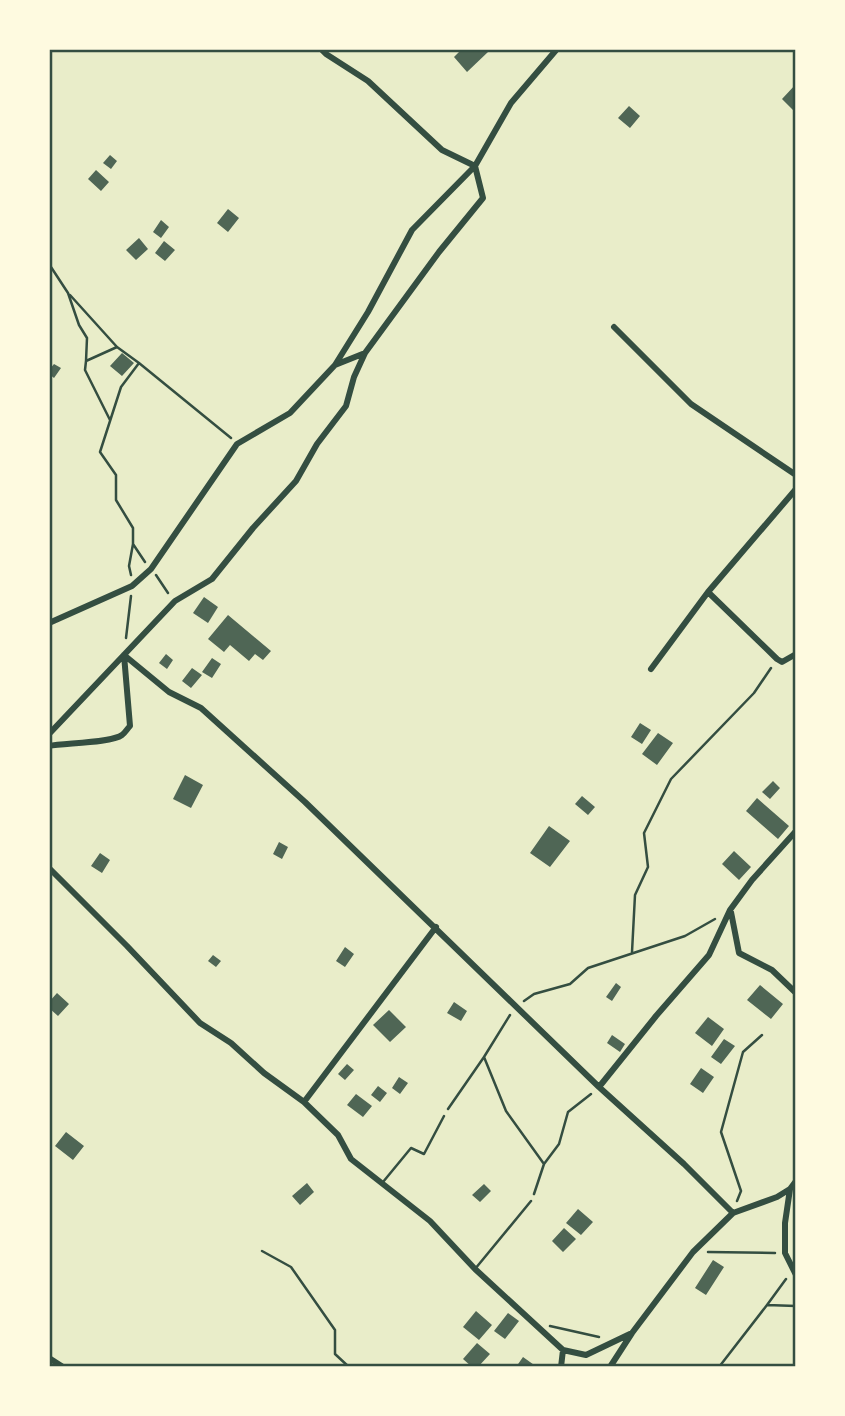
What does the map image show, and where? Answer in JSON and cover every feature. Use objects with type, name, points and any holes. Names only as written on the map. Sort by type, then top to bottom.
[{"type":"street","points":[[321,49],[368,81],[442,150],[475,166]]},
{"type":"street","points":[[49,624],[132,586],[151,569],[237,444],[290,413],[335,365],[368,312],[412,230],[475,166],[511,103],[556,49]]},
{"type":"street","points":[[49,734],[174,601],[212,579],[296,481],[317,444],[346,406],[354,377],[365,353],[439,252],[483,198],[475,166]]},
{"type":"street","points":[[614,327],[691,404],[796,475]]},
{"type":"street","points":[[335,365],[365,353]]},
{"type":"street","points":[[651,669],[708,592],[796,489]]},
{"type":"street","points":[[708,592],[777,659],[782,662],[796,654]]},
{"type":"street","points":[[49,746],[121,737],[130,726],[124,655]]},
{"type":"street","points":[[124,655],[169,692],[201,708],[305,802],[733,1213]]},
{"type":"street","points":[[599,1087],[709,955],[730,910],[752,880],[796,831]]},
{"type":"street","points":[[49,868],[200,1023],[231,1043],[264,1073],[304,1102],[338,1135],[351,1159],[430,1221],[475,1269],[563,1350],[586,1355],[632,1333]]},
{"type":"street","points":[[730,910],[739,953],[772,970],[796,993]]},
{"type":"street","points":[[304,1102],[436,927]]},
{"type":"street","points":[[610,1367],[693,1252],[733,1213],[777,1197],[790,1189],[796,1181]]},
{"type":"street","points":[[790,1189],[785,1223],[785,1252],[796,1275]]},
{"type":"street","points":[[561,1367],[563,1350]]},
{"type":"street","points":[[49,1358],[63,1367]]},
{"type":"lane","points":[[383,1183],[411,1148],[424,1154],[444,1116]]},
{"type":"lane","points":[[475,1269],[531,1202]]},
{"type":"path","points":[[49,264],[68,293],[117,347],[237,444]]},
{"type":"path","points":[[68,293],[79,326],[87,338],[85,370],[110,420]]},
{"type":"path","points":[[86,361],[117,347]]},
{"type":"path","points":[[139,363],[121,387],[100,452],[116,475],[116,500],[133,528],[133,544],[174,601]]},
{"type":"path","points":[[632,952],[635,895],[648,867],[644,833],[671,779],[754,693],[777,659]]},
{"type":"path","points":[[444,1116],[516,1006],[534,994],[570,984],[588,968],[685,936],[730,910]]},
{"type":"path","points":[[733,1213],[741,1191],[721,1132],[743,1052],[762,1035]]},
{"type":"path","points":[[484,1057],[506,1111],[544,1164]]},
{"type":"path","points":[[531,1202],[544,1164],[559,1144],[568,1112],[599,1087]]},
{"type":"path","points":[[262,1251],[291,1268],[335,1330],[335,1354],[349,1367]]},
{"type":"path","points":[[693,1252],[785,1252]]},
{"type":"path","points":[[719,1367],[787,1279]]},
{"type":"path","points":[[767,1304],[796,1306]]},
{"type":"path","points":[[532,1322],[615,1341]]},
{"type":"building","points":[[462,49],[484,49],[488,52],[467,72],[454,57]]},
{"type":"building","points":[[796,84],[796,107],[793,110],[782,99]]},
{"type":"building","points":[[629,106],[640,116],[630,128],[618,118]]},
{"type":"building","points":[[110,155],[117,161],[111,169],[103,163]]},
{"type":"building","points":[[96,170],[109,182],[101,191],[88,179]]},
{"type":"building","points":[[228,209],[239,218],[228,232],[217,223]]},
{"type":"building","points":[[161,220],[169,227],[161,238],[153,232]]},
{"type":"building","points":[[139,238],[148,249],[136,260],[126,250]]},
{"type":"building","points":[[164,241],[175,250],[165,261],[155,253]]},
{"type":"building","points":[[122,353],[134,363],[122,376],[110,366]]},
{"type":"building","points":[[54,364],[61,368],[54,378],[49,374],[49,370]]},
{"type":"building","points":[[204,597],[218,607],[208,623],[193,613]]},
{"type":"building","points":[[228,615],[271,651],[263,660],[255,654],[249,661],[230,645],[224,652],[208,639]]},
{"type":"building","points":[[166,654],[173,660],[167,669],[159,663]]},
{"type":"building","points":[[212,658],[221,664],[212,678],[202,672]]},
{"type":"building","points":[[192,668],[202,675],[191,688],[182,681]]},
{"type":"building","points":[[640,723],[651,730],[642,744],[631,737]]},
{"type":"building","points":[[658,733],[673,743],[657,765],[642,754]]},
{"type":"building","points":[[185,775],[203,785],[191,808],[173,799]]},
{"type":"building","points":[[773,781],[780,788],[770,799],[762,792]]},
{"type":"building","points":[[582,796],[595,807],[588,815],[575,804]]},
{"type":"building","points":[[757,798],[789,826],[778,839],[746,811]]},
{"type":"building","points":[[549,826],[570,841],[550,867],[530,853]]},
{"type":"building","points":[[279,842],[288,847],[282,859],[273,854]]},
{"type":"building","points":[[734,851],[751,867],[739,880],[722,864]]},
{"type":"building","points":[[100,853],[110,860],[102,873],[91,866]]},
{"type":"building","points":[[345,947],[354,954],[345,967],[336,961]]},
{"type":"building","points":[[213,955],[221,961],[216,967],[208,961]]},
{"type":"building","points":[[616,983],[621,987],[612,1001],[606,997]]},
{"type":"building","points":[[760,985],[783,1004],[771,1019],[747,1000]]},
{"type":"building","points":[[57,993],[69,1004],[58,1016],[49,1008],[49,1002]]},
{"type":"building","points":[[454,1002],[467,1011],[461,1021],[447,1013]]},
{"type":"building","points":[[389,1010],[406,1027],[390,1042],[373,1025]]},
{"type":"building","points":[[708,1017],[724,1029],[712,1046],[695,1033]]},
{"type":"building","points":[[612,1035],[625,1044],[620,1052],[607,1043]]},
{"type":"building","points":[[724,1039],[735,1046],[721,1064],[711,1057]]},
{"type":"building","points":[[347,1064],[354,1070],[345,1080],[338,1074]]},
{"type":"building","points":[[701,1068],[714,1077],[703,1093],[690,1084]]},
{"type":"building","points":[[399,1077],[408,1083],[400,1094],[392,1088]]},
{"type":"building","points":[[378,1086],[387,1093],[380,1102],[371,1095]]},
{"type":"building","points":[[356,1094],[372,1106],[363,1117],[347,1105]]},
{"type":"building","points":[[66,1132],[84,1146],[73,1160],[55,1146]]},
{"type":"building","points":[[307,1183],[314,1192],[300,1205],[292,1196]]},
{"type":"building","points":[[484,1184],[491,1191],[480,1202],[472,1195]]},
{"type":"building","points":[[578,1209],[593,1222],[581,1235],[566,1223]]},
{"type":"building","points":[[564,1228],[576,1239],[563,1252],[552,1241]]},
{"type":"building","points":[[713,1260],[724,1267],[706,1295],[695,1288]]},
{"type":"building","points":[[476,1311],[492,1325],[479,1340],[463,1327]]},
{"type":"building","points":[[508,1313],[519,1321],[505,1339],[494,1331]]},
{"type":"building","points":[[477,1343],[490,1354],[478,1367],[472,1367],[463,1359]]},
{"type":"building","points":[[523,1357],[537,1367],[516,1367]]}]
